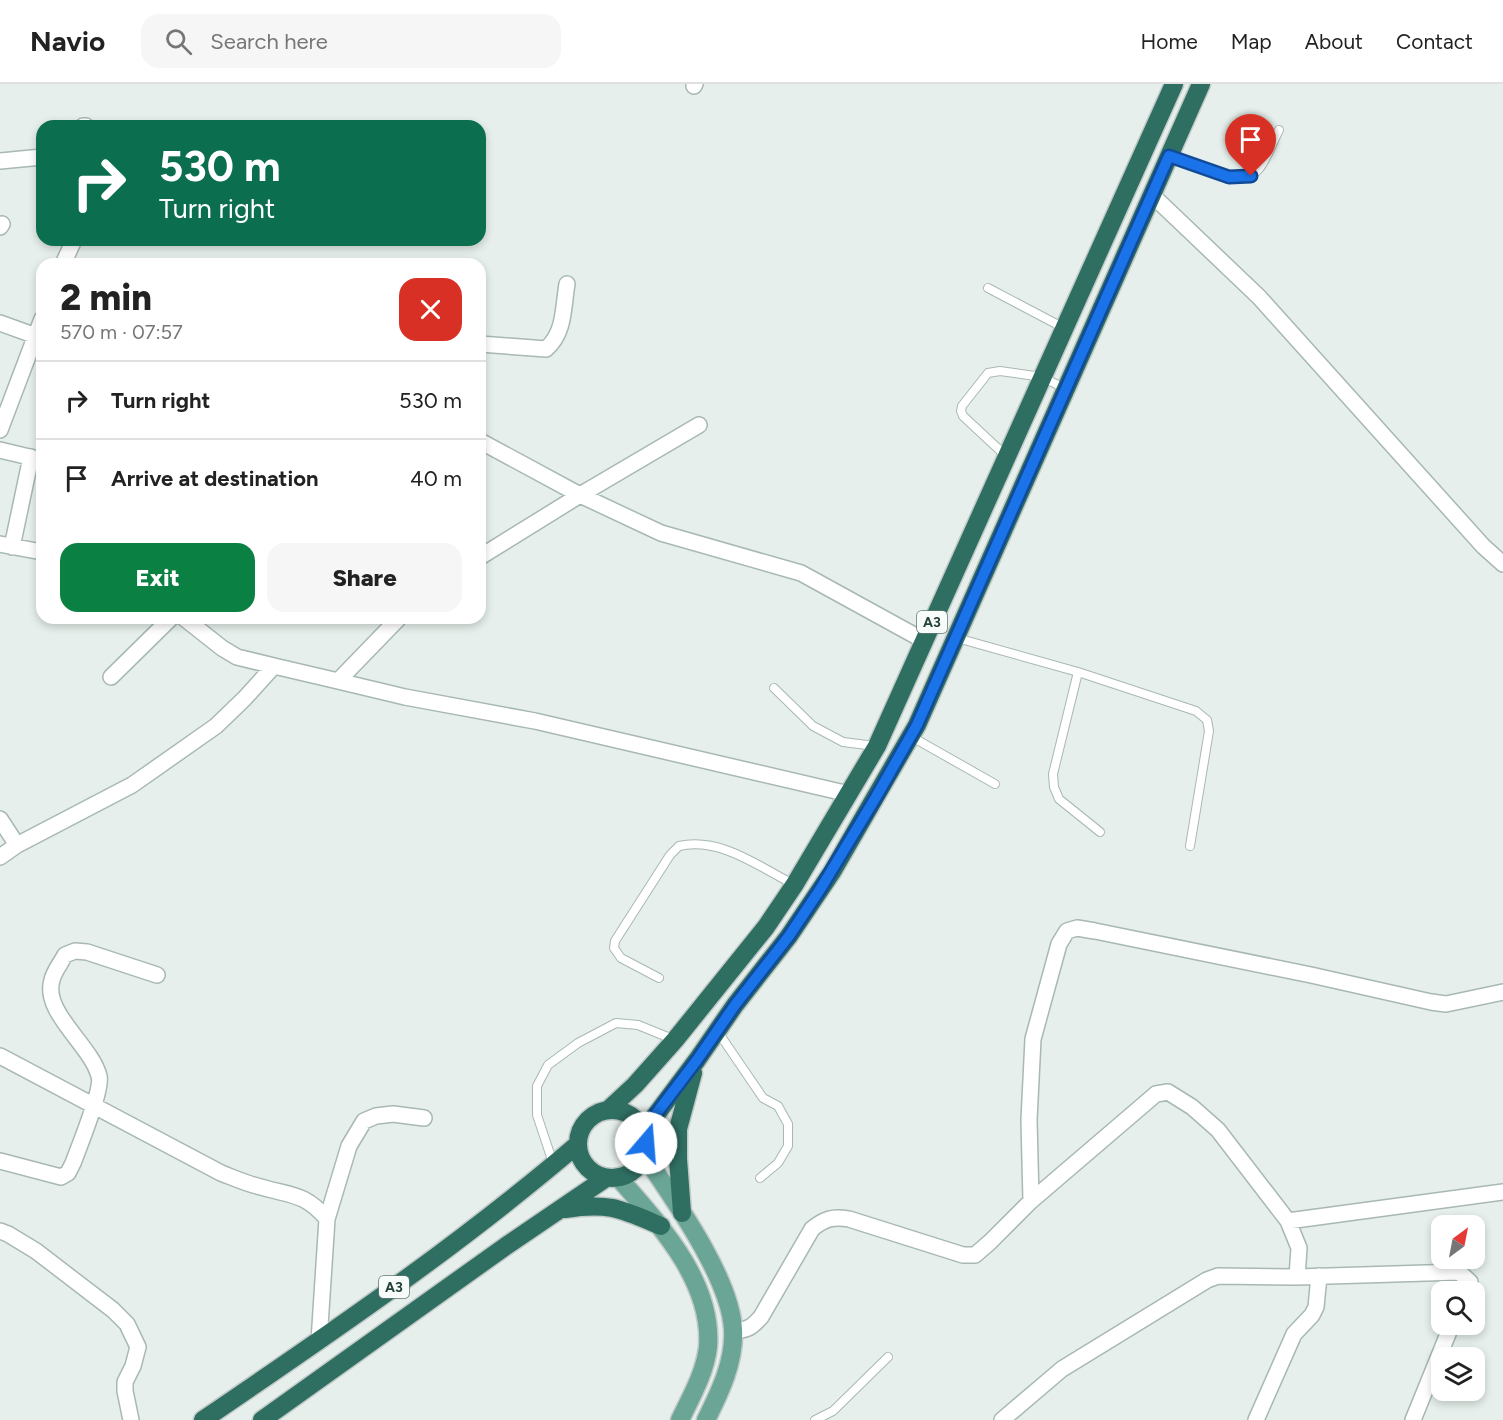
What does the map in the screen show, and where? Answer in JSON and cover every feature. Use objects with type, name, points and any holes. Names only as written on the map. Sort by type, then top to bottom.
[{"type":"highway","name":"A3","points":[[608,1110],[635,1085],[675,1040],[766,927],[795,884],[877,746],[1174,84]]},
{"type":"highway","name":"A3","points":[[643,1131],[735,1005],[789,936],[832,872],[910,736],[956,638],[1201,84]]},
{"type":"highway","points":[[682,1213],[678,1129],[697,1060]]},
{"type":"highway","points":[[616,1110],[628,1114],[637,1121],[643,1131],[646,1143],[644,1155],[629,1173],[612,1177],[595,1173],[585,1166],[578,1144],[580,1132],[588,1119],[601,1112],[616,1110]]},
{"type":"highway","name":"A3","points":[[203,1420],[431,1260],[578,1144]]},
{"type":"highway","name":"A3","points":[[262,1420],[557,1211],[612,1177]]},
{"type":"highway","points":[[557,1211],[597,1205],[616,1208],[661,1226]]},
{"type":"main road","points":[[644,1155],[682,1213],[722,1285],[730,1310],[733,1330],[726,1373],[706,1420]]},
{"type":"main road","points":[[612,1177],[661,1226],[674,1246],[706,1310],[708,1349],[703,1367],[680,1420]]},
{"type":"street","points":[[0,161],[36,158]]},
{"type":"street","points":[[1152,195],[1259,297],[1475,537],[1503,564]]},
{"type":"street","points":[[486,344],[546,349],[559,334],[567,284]]},
{"type":"street","points":[[0,323],[36,336],[0,430]]},
{"type":"street","points":[[486,552],[699,425]]},
{"type":"street","points":[[486,444],[580,495],[661,533],[801,573],[923,640]]},
{"type":"street","points":[[0,450],[36,459],[6,546],[36,551]]},
{"type":"street","points":[[111,677],[165,624]]},
{"type":"street","points":[[192,624],[237,657],[405,697],[535,721],[849,794]]},
{"type":"street","points":[[338,681],[393,624]]},
{"type":"street","points":[[0,857],[17,845],[132,784],[216,726],[274,666]]},
{"type":"street","points":[[0,819],[17,845]]},
{"type":"street","points":[[1031,1201],[1029,1120],[1033,1039],[1059,944],[1067,931],[1077,928],[1095,931],[1431,1002],[1446,1004],[1503,992]]},
{"type":"street","points":[[0,1161],[61,1177],[68,1173],[99,1091],[100,1077],[70,1027],[55,1009],[50,996],[52,979],[65,955],[75,951],[87,952],[157,975]]},
{"type":"street","points":[[0,1056],[221,1173],[260,1187],[301,1197],[316,1206],[327,1219]]},
{"type":"street","points":[[733,1330],[746,1331],[761,1317],[812,1229],[822,1220],[836,1216],[963,1255],[975,1255],[1031,1201],[1156,1094],[1168,1092],[1192,1107],[1218,1130],[1288,1221],[1299,1248],[1297,1277]]},
{"type":"street","points":[[318,1341],[327,1219],[350,1146],[364,1121],[376,1116],[393,1114],[424,1118]]},
{"type":"street","points":[[1288,1221],[1503,1192]]},
{"type":"street","points":[[0,1231],[36,1251],[113,1310],[127,1324],[138,1347],[133,1366],[125,1382],[131,1420]]},
{"type":"street","points":[[1002,1420],[1062,1369],[1207,1280],[1218,1276],[1297,1277],[1459,1272],[1469,1281]]},
{"type":"street","points":[[1256,1420],[1294,1334],[1312,1315],[1316,1307],[1319,1276]]},
{"type":"street","points":[[1413,1420],[1448,1335]]},
{"type":"lane","points":[[1169,156],[1229,177],[1251,176],[1258,171],[1279,130]]},
{"type":"lane","points":[[988,288],[1064,328]]},
{"type":"lane","points":[[1006,456],[963,416],[961,411],[962,406],[988,373],[993,371],[1042,377],[1066,389]]},
{"type":"lane","points":[[956,638],[1078,672],[1196,711],[1207,720],[1209,731],[1190,846]]},
{"type":"lane","points":[[1078,672],[1053,774],[1054,787],[1059,799],[1101,832]]},
{"type":"lane","points":[[774,688],[813,726],[843,742],[877,746]]},
{"type":"lane","points":[[910,736],[995,784]]},
{"type":"lane","points":[[658,978],[621,958],[614,948],[615,940],[670,855],[679,846],[698,844],[720,847],[795,884]]},
{"type":"lane","points":[[554,1164],[537,1115],[537,1086],[548,1065],[578,1043],[616,1023],[638,1025],[675,1040]]},
{"type":"lane","points":[[717,1031],[763,1098],[778,1106],[788,1124],[788,1146],[778,1163],[760,1178]]},
{"type":"lane","points":[[815,1420],[832,1411],[888,1357]]},
{"type":"route","points":[[646,1143],[643,1131],[735,1005],[789,936],[832,872],[917,725],[1169,156],[1229,177],[1251,176]]}]
